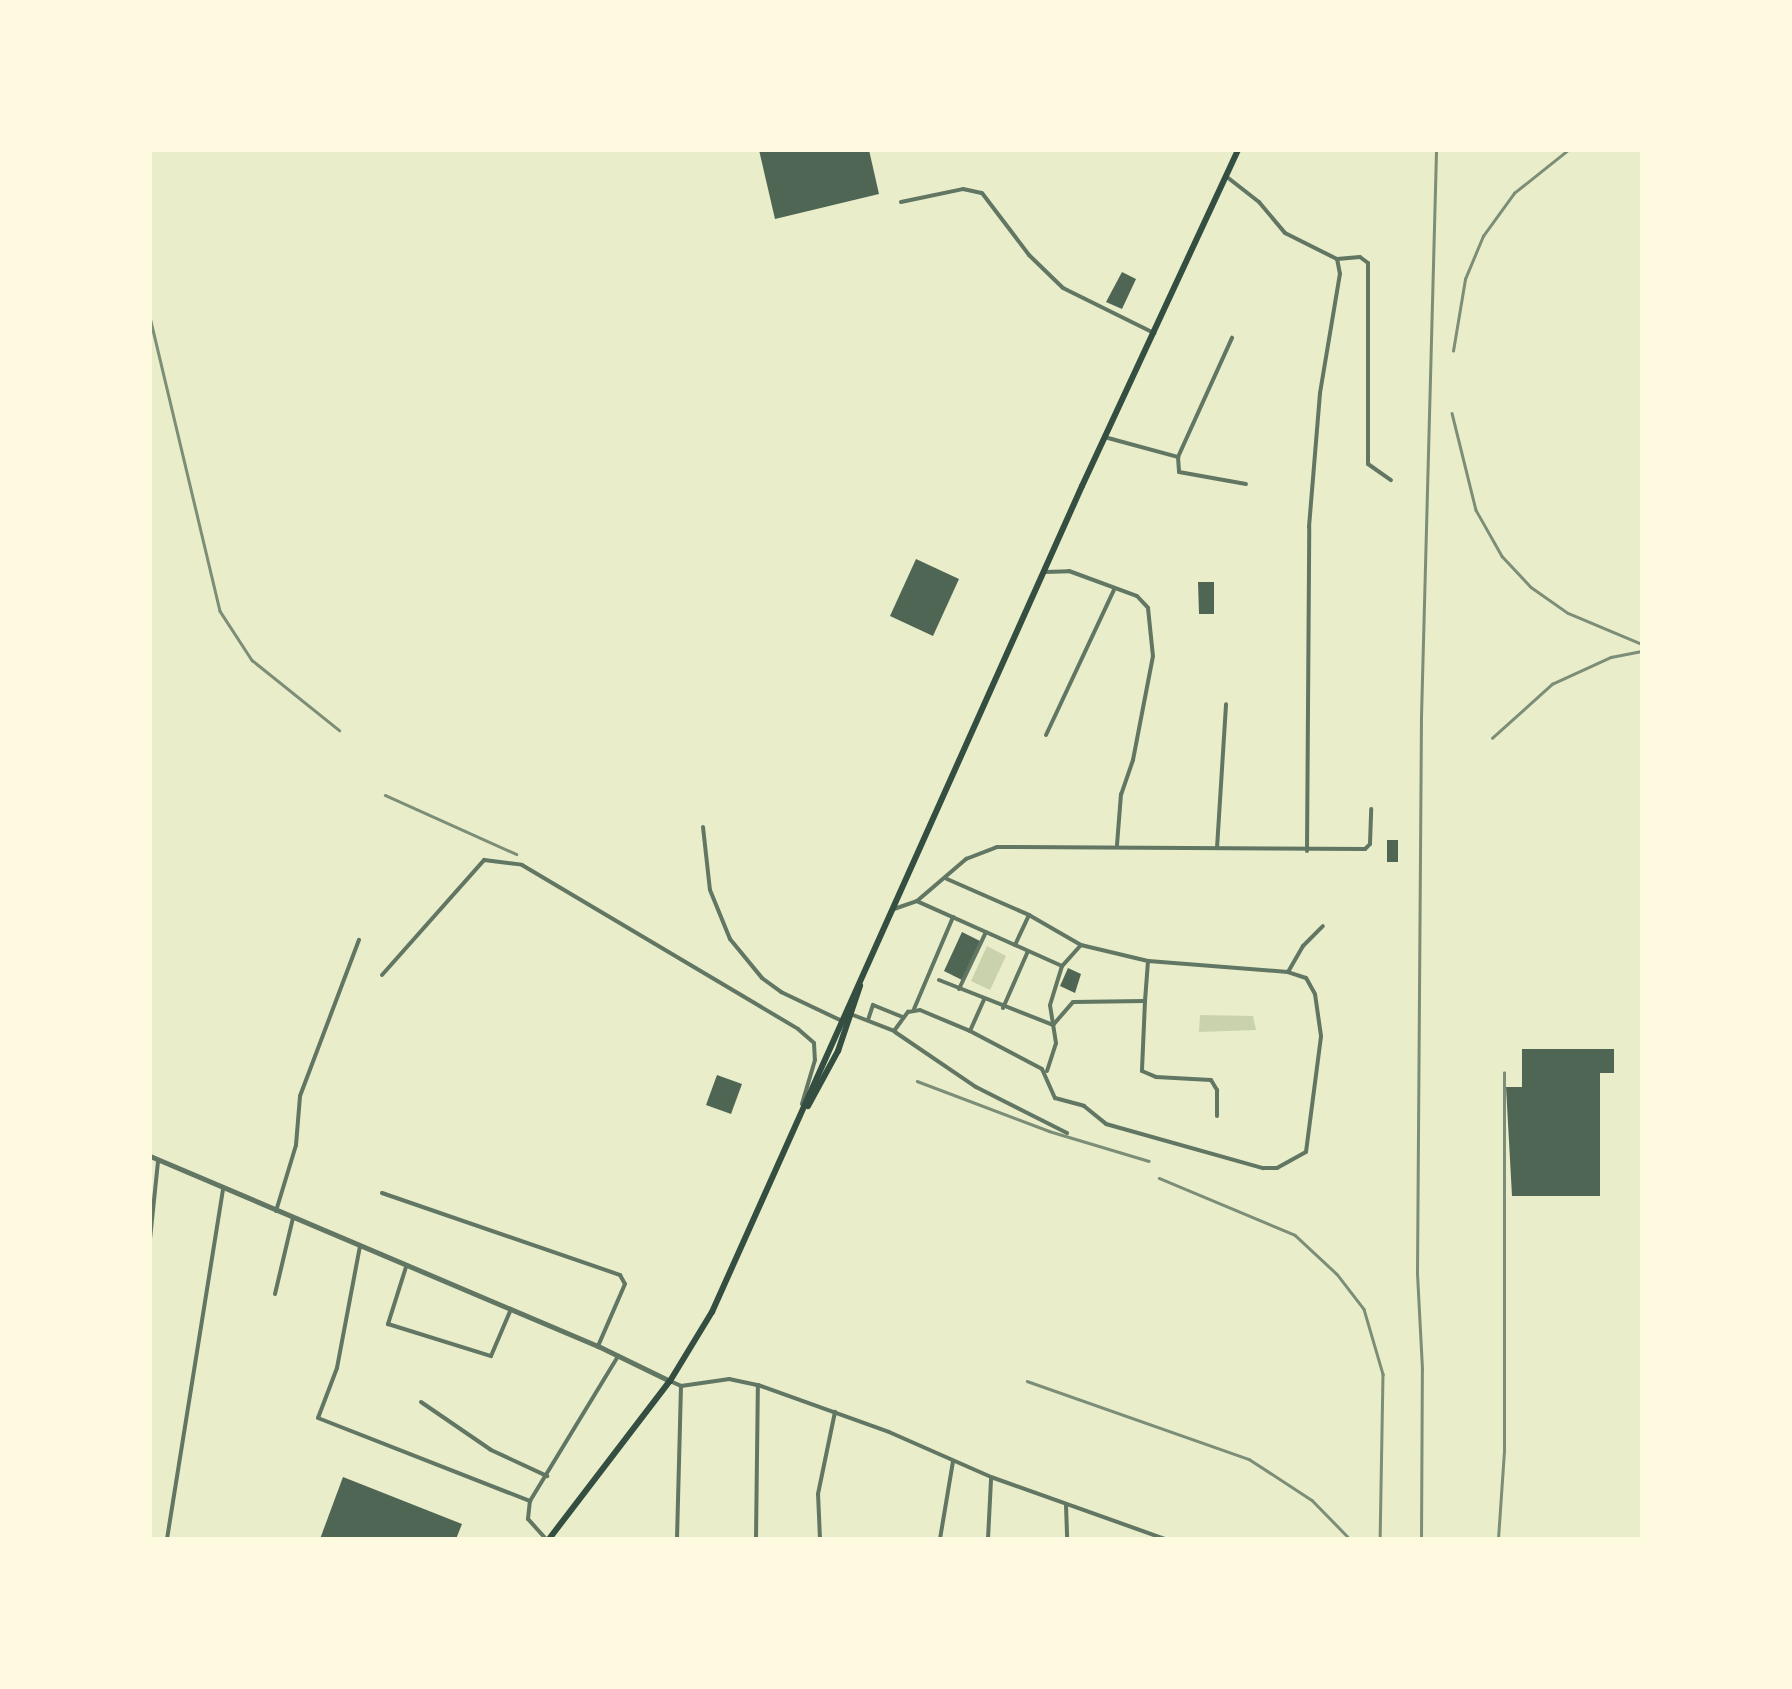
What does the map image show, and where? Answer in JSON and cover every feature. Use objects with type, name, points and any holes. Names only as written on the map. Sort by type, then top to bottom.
[{"type":"highway","points":[[548,1539],[670,1381],[712,1312],[1238,150]]},
{"type":"highway","points":[[804,1105],[853,1015],[860,986]]},
{"type":"street","points":[[1227,177],[1259,202],[1285,233],[1337,260],[1360,257],[1368,263],[1368,464],[1391,480]]},
{"type":"street","points":[[902,202],[962,189],[982,193],[1029,254],[1063,288],[1156,334]]},
{"type":"street","points":[[1306,850],[1309,526],[1320,393],[1340,274],[1337,260]]},
{"type":"street","points":[[1232,338],[1178,457],[1179,472],[1246,484]]},
{"type":"street","points":[[1108,438],[1178,457]]},
{"type":"street","points":[[1045,572],[1068,570],[1137,596],[1148,608],[1153,656],[1133,760],[1121,794],[1117,845]]},
{"type":"street","points":[[1046,735],[1114,588]]},
{"type":"street","points":[[1217,848],[1226,704]]},
{"type":"street","points":[[894,908],[917,901],[966,859],[997,847],[1368,848],[1371,809]]},
{"type":"street","points":[[702,827],[710,890],[730,939],[762,978],[781,992],[842,1021]]},
{"type":"street","points":[[382,975],[484,860],[522,866],[798,1029],[814,1043],[804,1105]]},
{"type":"street","points":[[946,879],[1029,915],[1081,945],[1148,961],[1288,972],[1312,985],[1320,1036],[1308,1146],[1300,1158],[1277,1168],[1106,1124],[1084,1106],[1055,1098],[1046,1072],[1056,1043],[1050,1005],[1062,966],[1081,945]]},
{"type":"street","points":[[917,901],[1062,966]]},
{"type":"street","points":[[1015,945],[1029,915]]},
{"type":"street","points":[[894,1031],[914,1009],[953,917]]},
{"type":"street","points":[[1288,972],[1302,946],[1323,926]]},
{"type":"street","points":[[958,989],[986,932]]},
{"type":"street","points":[[276,1211],[296,1145],[300,1096],[359,940]]},
{"type":"street","points":[[1003,1008],[1028,951]]},
{"type":"street","points":[[1148,961],[1142,1071],[1156,1077],[1212,1080],[1217,1090],[1216,1116]]},
{"type":"street","points":[[939,980],[1052,1024]]},
{"type":"street","points":[[970,1031],[984,1000]]},
{"type":"street","points":[[1052,1024],[1073,1002],[1145,1001]]},
{"type":"street","points":[[868,1020],[873,1005],[903,1017]]},
{"type":"street","points":[[914,1009],[970,1031],[1046,1072]]},
{"type":"street","points":[[853,1015],[894,1031],[976,1087],[1067,1133]]},
{"type":"street","points":[[150,1156],[619,1355],[681,1386],[729,1379],[758,1384],[991,1477],[1165,1539]]},
{"type":"street","points":[[150,1239],[158,1162]]},
{"type":"street","points":[[167,1539],[223,1189]]},
{"type":"street","points":[[382,1192],[620,1275],[626,1284],[598,1346]]},
{"type":"street","points":[[274,1294],[293,1218]]},
{"type":"street","points":[[360,1246],[338,1368],[318,1418],[530,1501]]},
{"type":"street","points":[[406,1265],[388,1324],[492,1356],[512,1309]]},
{"type":"street","points":[[548,1539],[528,1519],[530,1501],[619,1355]]},
{"type":"street","points":[[756,1539],[758,1384]]},
{"type":"street","points":[[677,1539],[681,1386]]},
{"type":"street","points":[[421,1402],[491,1450],[547,1476]]},
{"type":"street","points":[[820,1539],[818,1494],[835,1412]]},
{"type":"street","points":[[940,1539],[953,1461]]},
{"type":"street","points":[[988,1539],[991,1477]]},
{"type":"street","points":[[1066,1505],[1068,1539]]},
{"type":"green space","points":[[987,946],[1006,956],[990,990],[971,981]]},
{"type":"green space","points":[[1200,1015],[1253,1016],[1256,1030],[1199,1032]]},
{"type":"building","points":[[759,150],[869,150],[879,194],[775,219]]},
{"type":"building","points":[[1122,272],[1136,279],[1122,309],[1106,302]]},
{"type":"building","points":[[916,559],[959,579],[933,636],[890,616]]},
{"type":"building","points":[[1198,582],[1214,582],[1214,614],[1199,614]]},
{"type":"building","points":[[1387,840],[1398,840],[1398,862],[1387,862]]},
{"type":"building","points":[[962,932],[980,941],[962,980],[944,971]]},
{"type":"building","points":[[1068,968],[1081,974],[1075,993],[1060,986]]},
{"type":"building","points":[[1522,1049],[1614,1049],[1614,1073],[1600,1073],[1600,1196],[1512,1196],[1506,1087],[1522,1087]]},
{"type":"building","points":[[717,1075],[742,1084],[731,1114],[706,1105]]},
{"type":"building","points":[[343,1477],[462,1524],[456,1539],[320,1539]]},
{"type":"railway","points":[[1421,1539],[1422,1369],[1417,1274],[1421,717],[1436,150]]},
{"type":"railway","points":[[1453,351],[1465,279],[1483,236],[1514,193],[1568,150]]},
{"type":"railway","points":[[150,317],[220,611],[252,660],[339,730]]},
{"type":"railway","points":[[1452,413],[1476,510],[1502,556],[1531,587],[1568,613],[1642,644]]},
{"type":"railway","points":[[1492,738],[1552,684],[1611,657],[1642,651]]},
{"type":"railway","points":[[385,795],[516,854]]},
{"type":"railway","points":[[1498,1539],[1504,1452],[1504,1073]]},
{"type":"railway","points":[[917,1081],[1049,1131],[1149,1161]]},
{"type":"railway","points":[[1159,1178],[1295,1235],[1337,1274],[1364,1309],[1383,1374],[1380,1539]]},
{"type":"railway","points":[[1027,1381],[1249,1459],[1312,1500],[1350,1539]]}]
